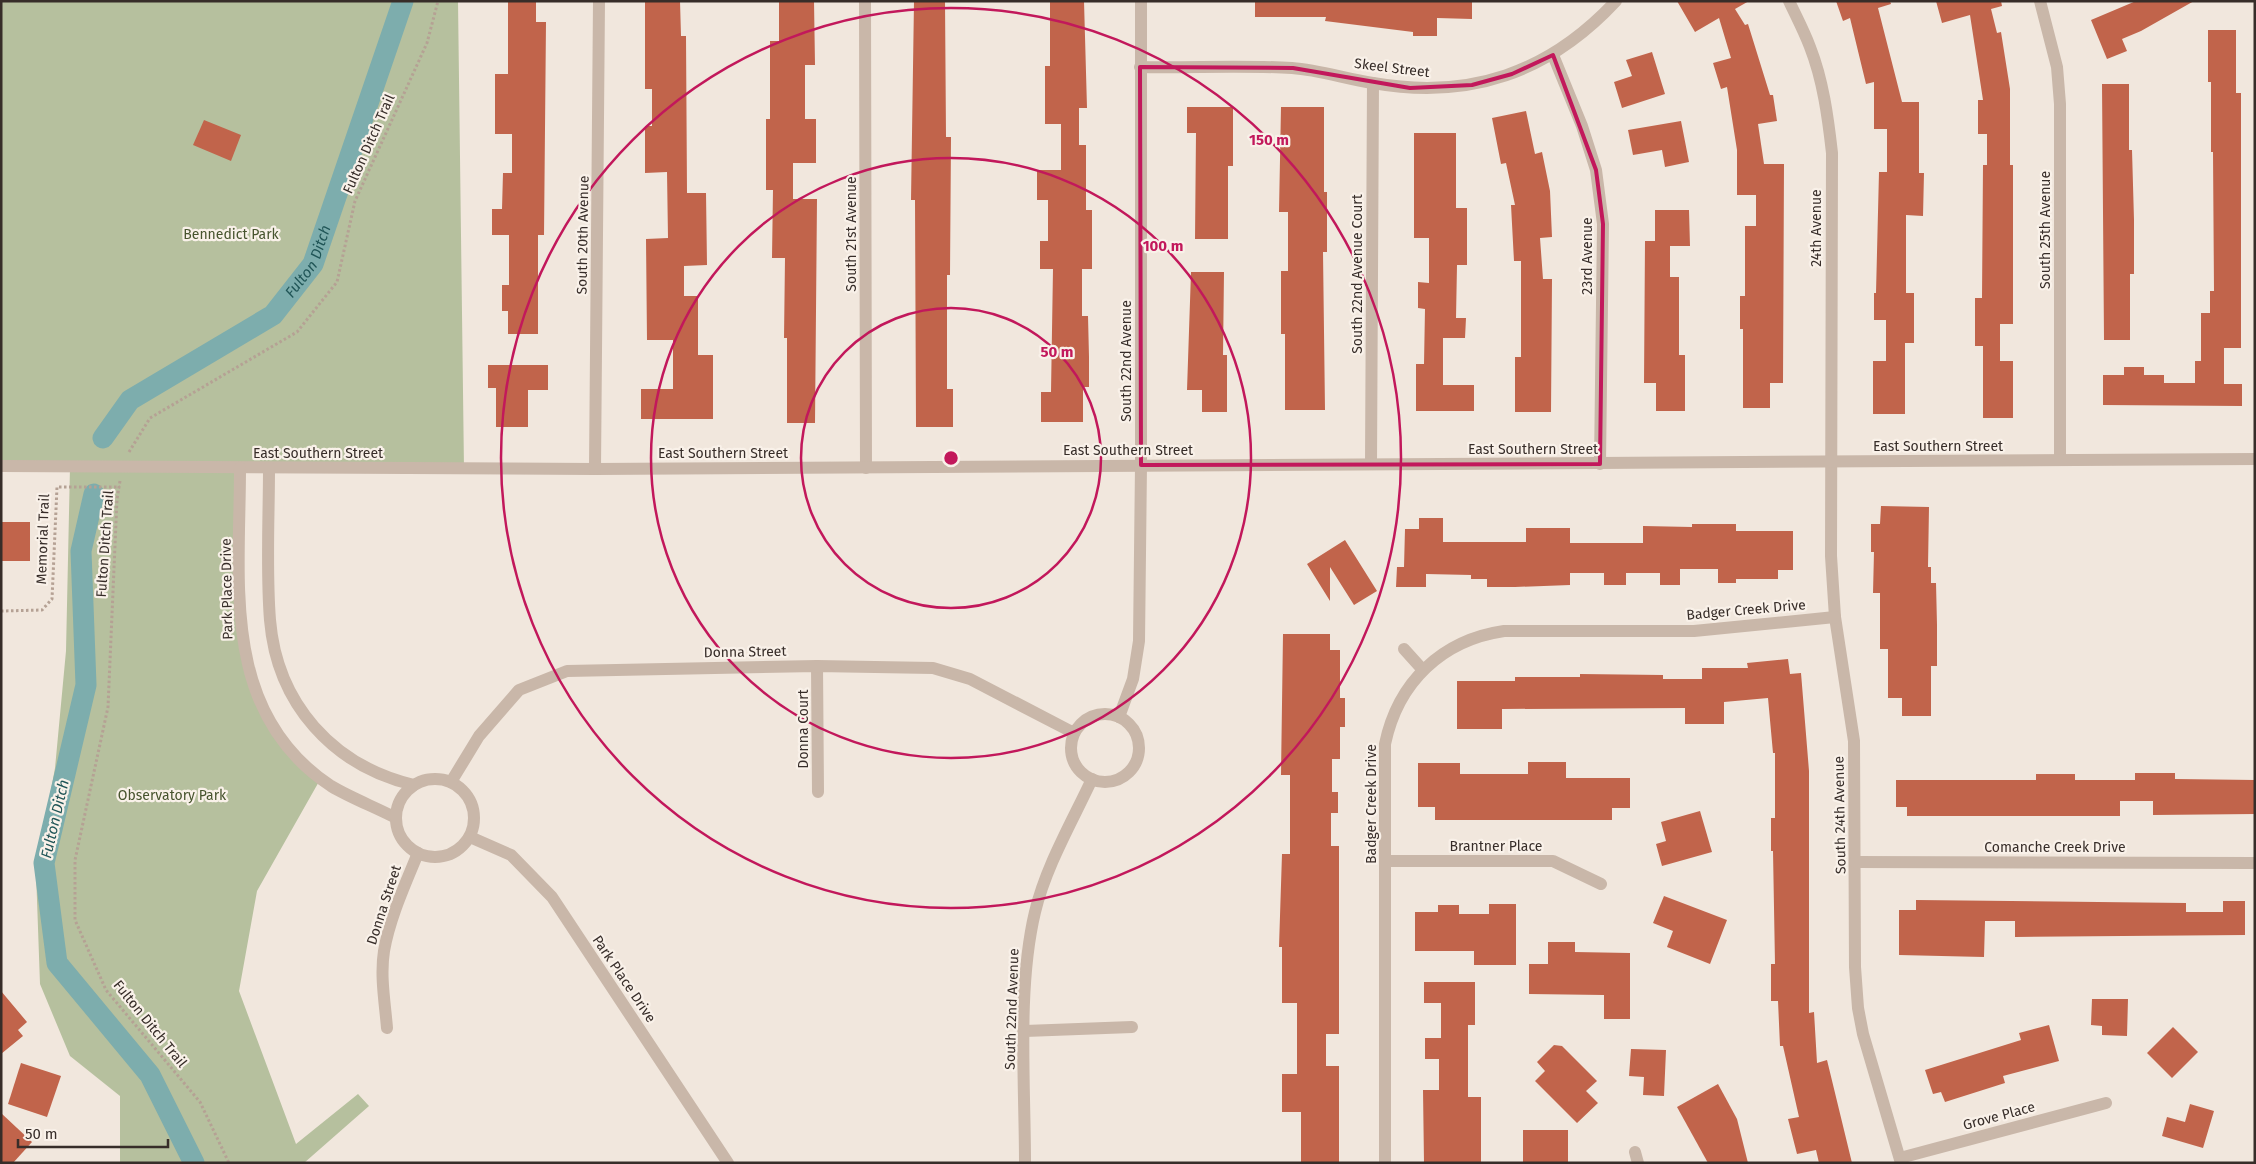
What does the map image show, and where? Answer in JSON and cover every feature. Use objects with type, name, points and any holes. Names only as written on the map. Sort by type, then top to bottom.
[{"type":"street","name":"South 20th Avenue","points":[[595,469],[599,1]]},
{"type":"street","name":"South 21st Avenue","points":[[865,1],[866,468]]},
{"type":"street","name":"South 22nd Avenue","points":[[1119,717],[1133,679],[1139,641],[1142,465],[1141,1]]},
{"type":"street","name":"Skeel Street","points":[[1140,67],[1292,68],[1410,88],[1442,88],[1472,85],[1512,74],[1553,55],[1577,38],[1616,1]]},
{"type":"street","name":"24th Avenue","points":[[1789,1],[1810,47],[1818,74],[1828,119],[1832,153],[1831,462]]},
{"type":"street","name":"South 25th Avenue","points":[[2040,1],[2057,67],[2060,104],[2060,460]]},
{"type":"street","name":"23rd Avenue","points":[[1553,55],[1582,126],[1596,170],[1603,224],[1600,464]]},
{"type":"street","name":"South 22nd Avenue Court","points":[[1371,464],[1373,83]]},
{"type":"street","name":"East Southern Street","points":[[1,466],[595,469],[2255,459]]},
{"type":"street","name":"South 24th Avenue","points":[[1831,462],[1831,556],[1835,617],[1854,741],[1858,1008],[1901,1160]]},
{"type":"street","name":"Park Place Drive","points":[[240,468],[240,621],[248,673],[258,700],[281,739],[296,757],[331,786],[396,818]]},
{"type":"street","points":[[269,468],[270,620],[282,674],[294,701],[325,740],[345,756],[394,780],[414,785]]},
{"type":"street","name":"Badger Creek Drive","points":[[1385,1163],[1385,744],[1398,705],[1422,669],[1458,644],[1488,633],[1504,631],[1694,631],[1835,617]]},
{"type":"street","points":[[1404,649],[1422,669]]},
{"type":"street","name":"Donna Street","points":[[451,782],[479,736],[519,690],[567,671],[817,666],[933,668],[970,679],[1074,733]]},
{"type":"street","name":"Donna Court","points":[[817,666],[818,792]]},
{"type":"street","points":[[1103,714],[1119,717],[1133,729],[1138,739],[1139,751],[1136,762],[1130,772],[1120,779],[1110,782],[1092,779],[1080,771],[1074,762],[1071,752],[1074,733],[1082,722],[1091,717],[1103,714]]},
{"type":"street","points":[[438,779],[451,782],[462,789],[470,799],[474,812],[474,825],[470,837],[462,847],[450,854],[437,857],[418,853],[404,842],[398,830],[396,818],[398,805],[404,794],[414,785],[425,780],[438,779]]},
{"type":"street","name":"South 22nd Avenue","points":[[1026,1163],[1026,953],[1035,910],[1046,877],[1092,779]]},
{"type":"street","name":"Park Place Drive","points":[[470,837],[511,855],[552,898],[728,1163]]},
{"type":"street","name":"Donna Street","points":[[387,1028],[382,975],[384,952],[394,913],[418,853]]},
{"type":"street","name":"Brantner Place","points":[[1386,861],[1553,861],[1601,884]]},
{"type":"street","name":"Comanche Creek Drive","points":[[1855,862],[2255,863]]},
{"type":"street","points":[[1025,1031],[1132,1027]]},
{"type":"street","name":"Grove Place","points":[[1901,1160],[2106,1103]]},
{"type":"path","name":"Fulton Ditch Trail","points":[[229,1163],[200,1102],[106,990],[75,920],[75,860],[108,707],[117,499],[120,487],[121,466],[150,418],[297,332],[337,282],[354,201],[427,43],[438,1]]},
{"type":"path","name":"Memorial Trail","points":[[1,611],[42,610],[52,599],[57,487],[120,487]]},
{"type":"highlighted area","points":[[1553,55],[1596,170],[1603,224],[1600,464],[1141,465],[1140,67],[1293,68],[1410,88],[1472,85],[1512,74]]},
{"type":"green space","name":"Bennedict Park","points":[[1,1],[458,1],[464,469],[241,468],[240,621],[267,719],[321,778],[257,891],[239,991],[296,1144],[358,1094],[369,1106],[304,1163],[120,1163],[120,1096],[70,1056],[40,984],[36,872],[55,768],[66,651],[70,467],[1,467]]},
{"type":"building","points":[[508,1],[536,1],[536,22],[546,22],[544,235],[538,235],[538,334],[508,334],[508,311],[502,311],[502,285],[509,285],[509,235],[492,235],[492,209],[502,209],[503,173],[512,173],[512,134],[495,134],[495,74],[508,74]]},
{"type":"building","points":[[645,1],[680,1],[681,36],[686,36],[687,193],[706,193],[707,265],[684,266],[684,296],[698,296],[698,355],[713,355],[713,419],[641,419],[641,389],[673,389],[673,340],[647,340],[646,239],[668,238],[667,172],[645,173],[645,126],[652,126],[652,89],[645,89]]},
{"type":"building","points":[[779,1],[814,1],[815,65],[805,65],[805,119],[816,119],[816,163],[793,163],[793,199],[817,199],[815,423],[787,423],[787,338],[784,338],[785,258],[772,258],[773,190],[766,190],[766,119],[770,119],[770,41],[779,41]]},
{"type":"building","points":[[914,1],[945,1],[946,137],[951,137],[950,275],[947,275],[947,389],[953,389],[953,427],[916,427],[915,200],[911,200]]},
{"type":"building","points":[[1050,1],[1084,1],[1087,108],[1079,108],[1079,145],[1086,145],[1086,210],[1092,210],[1092,269],[1082,269],[1082,316],[1088,316],[1089,357],[1089,387],[1083,387],[1083,422],[1041,422],[1041,392],[1051,392],[1053,269],[1040,269],[1040,241],[1048,241],[1048,200],[1037,200],[1037,170],[1061,170],[1061,124],[1045,124],[1045,66],[1050,66]]},
{"type":"building","points":[[1255,1],[1472,1],[1472,19],[1437,18],[1437,36],[1413,36],[1413,32],[1325,21],[1326,17],[1255,17]]},
{"type":"building","points":[[1677,1],[1749,1],[1735,9],[1745,25],[1748,24],[1770,95],[1773,95],[1777,121],[1758,124],[1764,164],[1784,164],[1783,383],[1770,383],[1770,408],[1743,408],[1743,329],[1740,329],[1740,296],[1745,296],[1745,226],[1756,226],[1756,195],[1737,195],[1737,150],[1727,87],[1721,89],[1713,63],[1731,58],[1719,18],[1695,32]]},
{"type":"building","points":[[1836,1],[1890,1],[1891,4],[1878,8],[1902,102],[1919,102],[1919,173],[1924,173],[1923,216],[1906,215],[1906,293],[1914,293],[1914,343],[1905,343],[1905,414],[1873,414],[1873,361],[1886,361],[1886,320],[1874,320],[1874,293],[1876,293],[1879,172],[1887,172],[1887,129],[1874,129],[1874,82],[1866,84],[1850,18],[1843,21]]},
{"type":"building","points":[[1936,1],[2001,1],[2002,6],[1991,9],[1997,33],[2001,32],[2010,89],[2010,165],[2013,165],[2013,324],[2000,324],[2000,361],[2013,361],[2013,418],[1983,418],[1983,346],[1975,346],[1975,298],[1982,298],[1983,165],[1987,165],[1987,134],[1978,134],[1978,100],[1983,100],[1970,15],[1942,23]]},
{"type":"building","points":[[2136,1],[2194,1],[2141,31],[2122,39],[2127,51],[2107,59],[2091,20]]},
{"type":"building","points":[[2208,30],[2236,30],[2236,93],[2241,93],[2241,348],[2224,348],[2224,384],[2242,384],[2242,406],[2103,405],[2103,375],[2124,375],[2124,367],[2144,367],[2144,375],[2164,375],[2164,383],[2195,383],[2195,361],[2201,361],[2201,313],[2210,313],[2210,291],[2214,291],[2213,152],[2211,152],[2211,82],[2208,82]]},
{"type":"building","points":[[1652,52],[1665,94],[1622,108],[1614,82],[1632,76],[1626,60]]},
{"type":"building","points":[[2102,84],[2129,84],[2129,150],[2132,150],[2134,220],[2134,274],[2130,274],[2130,340],[2104,340]]},
{"type":"building","points":[[1187,107],[1233,107],[1233,166],[1228,166],[1228,239],[1195,239],[1196,133],[1187,133]]},
{"type":"building","points":[[1281,107],[1324,107],[1324,192],[1327,192],[1327,252],[1323,252],[1325,410],[1285,410],[1285,334],[1281,334],[1281,271],[1288,271],[1288,212],[1279,212]]},
{"type":"building","points":[[1526,111],[1535,154],[1542,152],[1550,191],[1552,237],[1540,238],[1543,279],[1552,279],[1551,412],[1515,412],[1515,357],[1521,357],[1521,261],[1514,261],[1511,205],[1515,205],[1506,163],[1501,164],[1492,118]]},
{"type":"building","points":[[204,120],[241,135],[231,161],[193,145]]},
{"type":"building","points":[[1681,121],[1689,162],[1665,167],[1662,150],[1633,155],[1628,130]]},
{"type":"building","points":[[1414,133],[1456,133],[1456,208],[1467,208],[1467,265],[1457,265],[1456,318],[1466,318],[1465,338],[1443,338],[1443,385],[1474,385],[1474,411],[1416,411],[1416,364],[1424,364],[1425,309],[1418,308],[1418,282],[1429,283],[1429,238],[1414,238]]},
{"type":"building","points":[[1655,210],[1689,210],[1690,246],[1670,246],[1670,277],[1679,277],[1679,355],[1685,355],[1685,411],[1656,411],[1656,383],[1644,383],[1645,241],[1655,241]]},
{"type":"building","points":[[1191,272],[1224,272],[1223,355],[1227,355],[1227,412],[1202,412],[1202,390],[1187,390]]},
{"type":"building","points":[[488,365],[548,365],[548,390],[528,390],[528,427],[496,427],[496,388],[488,388]]},
{"type":"building","points":[[1881,506],[1929,507],[1928,567],[1931,567],[1931,583],[1936,583],[1937,625],[1937,666],[1931,666],[1931,716],[1902,716],[1902,698],[1888,698],[1888,649],[1880,649],[1880,593],[1873,593],[1874,552],[1871,552],[1871,524],[1880,524]]},
{"type":"building","points":[[1419,518],[1443,518],[1443,542],[1526,542],[1526,528],[1570,528],[1570,543],[1643,543],[1643,526],[1692,527],[1692,524],[1736,524],[1736,531],[1793,531],[1793,570],[1778,570],[1778,579],[1736,579],[1736,583],[1718,583],[1718,569],[1680,569],[1680,585],[1660,585],[1660,573],[1626,573],[1626,585],[1604,585],[1604,573],[1570,573],[1570,585],[1515,587],[1487,587],[1487,579],[1471,579],[1471,575],[1426,574],[1426,587],[1396,587],[1397,567],[1404,567],[1405,529],[1419,529]]},
{"type":"building","points":[[1,522],[30,522],[30,561],[1,561]]},
{"type":"building","points":[[1345,540],[1377,591],[1354,605],[1330,567],[1330,601],[1307,564]]},
{"type":"building","points":[[1283,634],[1330,634],[1330,650],[1340,650],[1340,698],[1345,698],[1345,727],[1340,727],[1340,759],[1332,759],[1332,792],[1338,792],[1338,813],[1331,813],[1331,846],[1339,846],[1339,1034],[1326,1034],[1326,1066],[1339,1066],[1339,1163],[1301,1163],[1301,1112],[1282,1112],[1282,1074],[1297,1074],[1297,1003],[1282,1003],[1282,947],[1279,947],[1282,854],[1290,854],[1290,775],[1281,775]]},
{"type":"building","points":[[1788,659],[1790,674],[1801,673],[1809,771],[1809,1013],[1814,1012],[1817,1063],[1827,1060],[1852,1163],[1819,1163],[1816,1150],[1797,1154],[1788,1119],[1799,1117],[1783,1046],[1780,1046],[1778,1001],[1771,1001],[1771,964],[1775,964],[1771,818],[1775,818],[1775,753],[1773,753],[1768,698],[1724,702],[1724,724],[1685,724],[1685,708],[1502,709],[1502,729],[1457,729],[1457,681],[1515,681],[1515,677],[1580,677],[1580,674],[1663,675],[1663,679],[1702,679],[1702,668],[1748,668],[1747,663]]},
{"type":"building","points":[[1528,762],[1566,762],[1566,778],[1630,778],[1630,808],[1612,808],[1612,820],[1435,820],[1435,807],[1418,807],[1418,763],[1460,763],[1460,774],[1528,774]]},
{"type":"building","points":[[2135,773],[2175,773],[2175,779],[2255,780],[2255,814],[2153,815],[2153,801],[2120,801],[2120,816],[1907,816],[1907,807],[1896,807],[1896,780],[2036,780],[2036,774],[2075,774],[2075,780],[2135,780]]},
{"type":"building","points":[[1700,811],[1712,852],[1662,866],[1656,844],[1666,841],[1661,822]]},
{"type":"building","points":[[1664,896],[1727,920],[1710,964],[1667,947],[1673,931],[1653,923]]},
{"type":"building","points":[[1916,900],[2186,903],[2186,912],[2223,912],[2223,901],[2245,901],[2245,935],[2015,937],[2015,921],[1985,921],[1984,957],[1899,955],[1899,910],[1916,910]]},
{"type":"building","points":[[1489,904],[1516,904],[1516,965],[1474,965],[1474,951],[1415,951],[1415,912],[1438,912],[1438,905],[1459,905],[1459,914],[1489,914]]},
{"type":"building","points":[[1548,942],[1575,942],[1575,952],[1630,953],[1630,1019],[1604,1019],[1604,995],[1529,994],[1529,964],[1548,964]]},
{"type":"building","points":[[1424,982],[1475,982],[1475,1025],[1468,1025],[1468,1097],[1481,1097],[1481,1163],[1424,1163],[1423,1090],[1439,1090],[1439,1059],[1425,1059],[1425,1038],[1441,1038],[1441,1003],[1424,1003]]},
{"type":"building","points":[[1,991],[27,1022],[18,1030],[23,1036],[1,1054]]},
{"type":"building","points":[[2092,999],[2128,999],[2127,1036],[2102,1035],[2102,1026],[2091,1025]]},
{"type":"building","points":[[2049,1025],[2059,1061],[2003,1076],[2005,1083],[1945,1102],[1941,1092],[1933,1094],[1925,1070],[2021,1040],[2019,1033]]},
{"type":"building","points":[[2173,1027],[2198,1052],[2172,1078],[2147,1053]]},
{"type":"building","points":[[1554,1045],[1562,1046],[1597,1081],[1586,1091],[1598,1103],[1577,1123],[1535,1081],[1545,1071],[1537,1062]]},
{"type":"building","points":[[1631,1049],[1666,1050],[1664,1096],[1643,1095],[1644,1077],[1629,1076]]},
{"type":"building","points":[[21,1063],[61,1076],[47,1117],[8,1104]]},
{"type":"building","points":[[1718,1084],[1737,1119],[1748,1163],[1708,1163],[1677,1107]]},
{"type":"building","points":[[2190,1104],[2214,1111],[2203,1148],[2162,1136],[2167,1117],[2185,1122]]},
{"type":"building","points":[[1,1113],[32,1142],[13,1163],[1,1163]]},
{"type":"building","points":[[1523,1130],[1568,1130],[1568,1163],[1523,1163]]},
{"type":"waterway","name":"Fulton Ditch","points":[[103,438],[130,400],[273,315],[313,264],[403,1]]},
{"type":"waterway","name":"Fulton Ditch","points":[[94,494],[81,551],[86,685],[44,863],[57,963],[150,1075],[194,1163]]},
{"type":"park label","name":"Observatory Park","points":[[172,795]]}]
